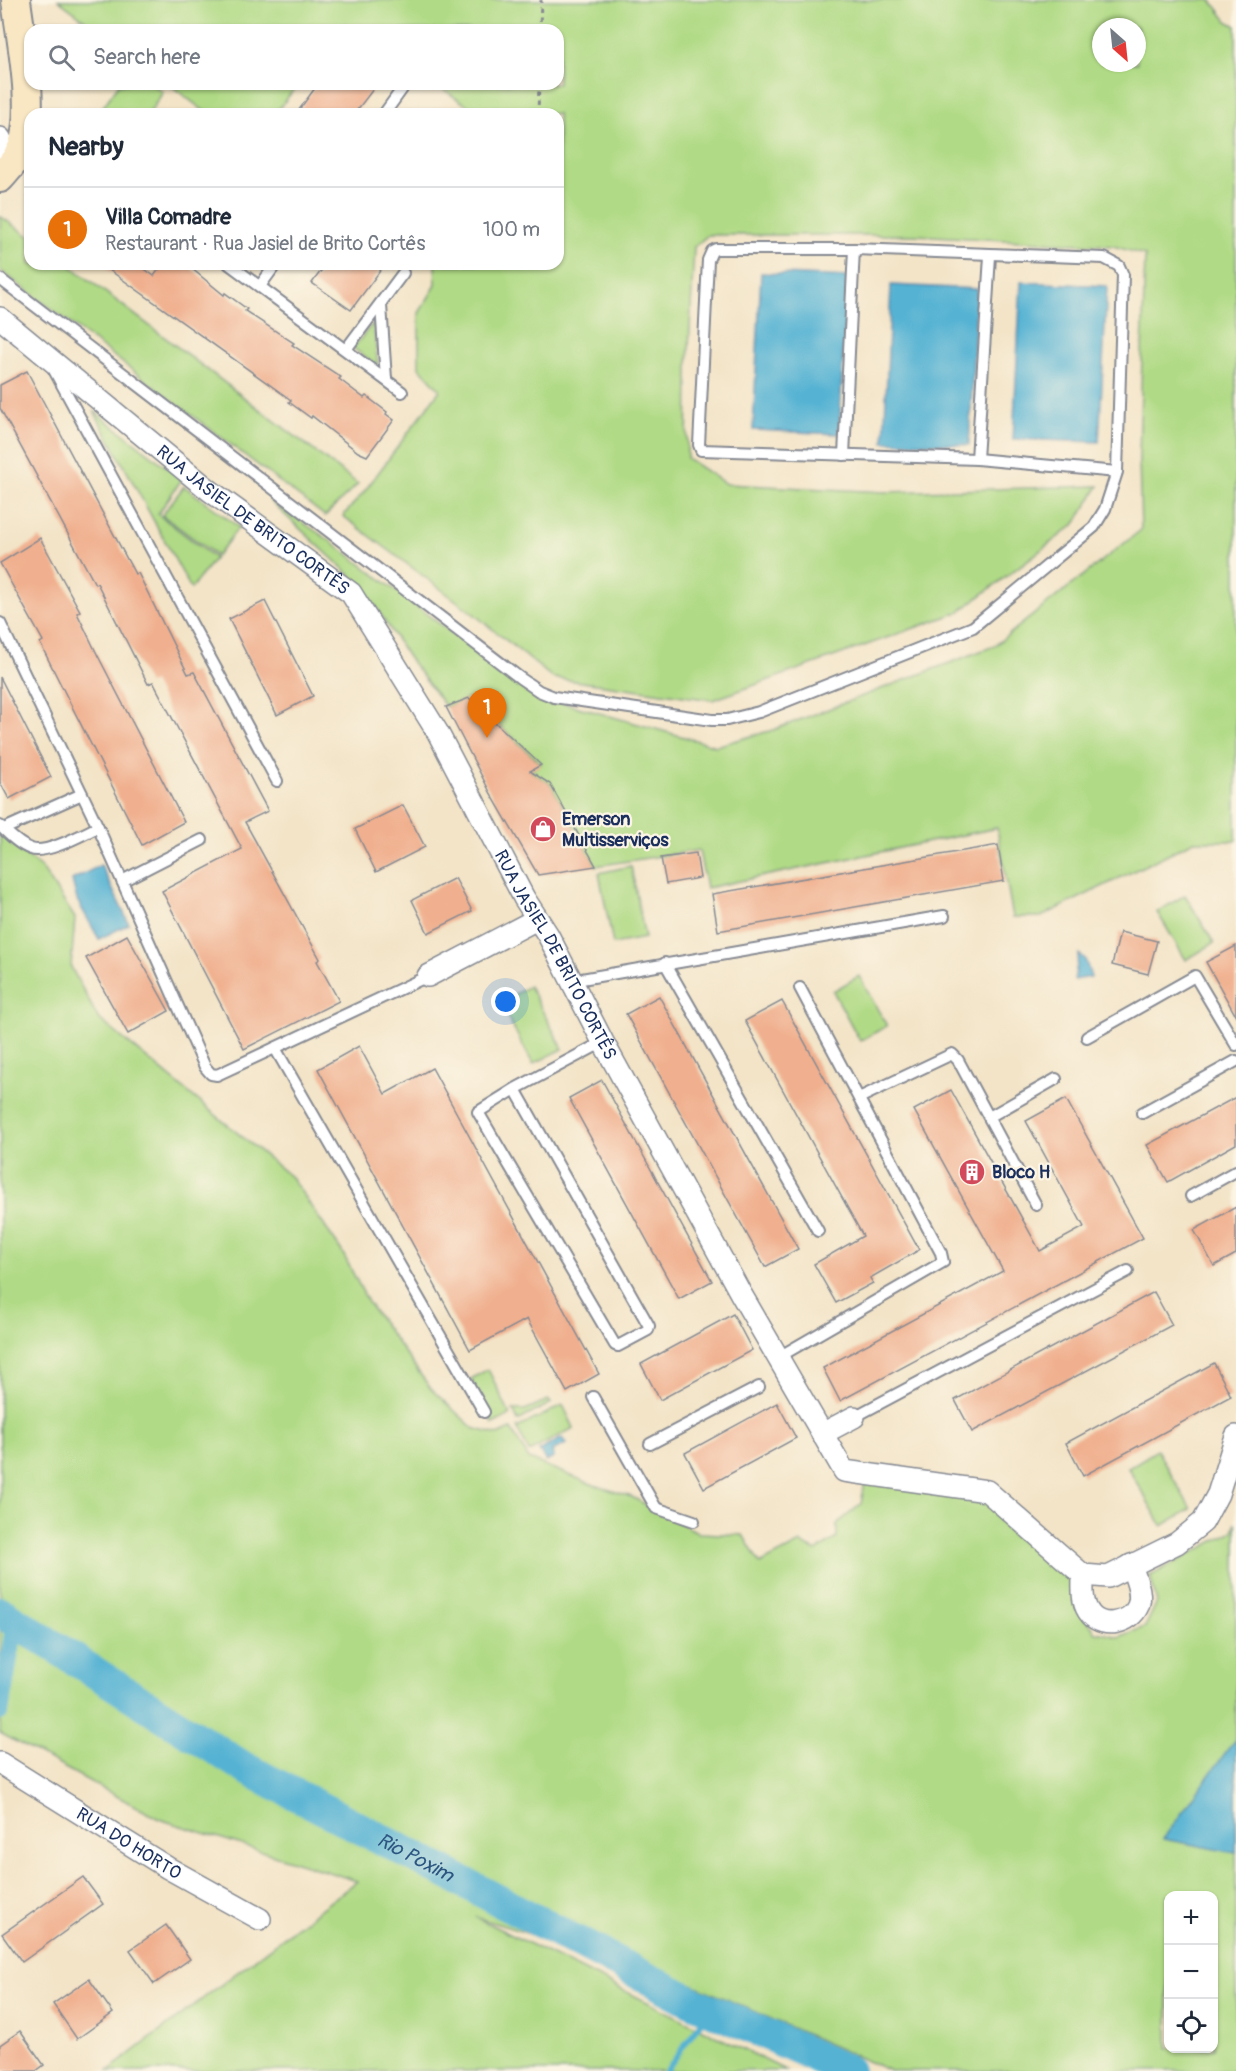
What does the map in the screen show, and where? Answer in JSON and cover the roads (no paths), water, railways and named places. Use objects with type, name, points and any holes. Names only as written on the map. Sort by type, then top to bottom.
[{"type":"street","points":[[16,0],[24,59]]},
{"type":"street","points":[[27,90],[28,108]]},
{"type":"street","points":[[0,138],[6,171]]},
{"type":"street","points":[[6,171],[24,140]]},
{"type":"street","name":"RUA JASIEL DE BRITO CORTÊS","points":[[0,318],[209,490],[351,593],[438,733],[537,919],[548,935],[603,1042],[777,1358],[842,1468],[848,1473],[987,1491],[1083,1575]]},
{"type":"street","points":[[428,976],[537,919]]},
{"type":"street","points":[[822,1434],[854,1417]]},
{"type":"street","points":[[1131,1566],[1139,1588],[1138,1606],[1126,1620],[1108,1623],[1092,1616],[1083,1600],[1083,1575],[1108,1577],[1177,1543],[1203,1522],[1218,1494],[1236,1437]]},
{"type":"street","name":"RUA DO HORTO","points":[[0,1763],[168,1868],[260,1919]]},
{"type":"lane","points":[[388,108],[401,90]]},
{"type":"lane","points":[[0,279],[520,678],[540,691],[571,700],[727,720],[759,712],[952,637],[981,621],[1094,527],[1105,509],[1117,472],[1123,275],[1119,266],[1104,258],[990,256],[854,249],[722,248],[712,251],[708,261],[699,445],[701,450],[705,452],[977,459],[1117,472]]},
{"type":"lane","points":[[844,455],[854,249]]},
{"type":"lane","points":[[977,459],[990,256]]},
{"type":"lane","points":[[237,270],[347,348],[402,392]]},
{"type":"lane","points":[[260,286],[272,270]]},
{"type":"lane","points":[[347,348],[404,273]]},
{"type":"lane","points":[[381,305],[386,379]]},
{"type":"lane","points":[[47,357],[277,781]]},
{"type":"lane","points":[[0,624],[98,827],[209,1072],[217,1075],[428,976]]},
{"type":"lane","points":[[2,827],[82,794]]},
{"type":"lane","points":[[2,827],[32,850],[43,851],[98,827]]},
{"type":"lane","points":[[122,881],[202,840]]},
{"type":"lane","points":[[570,981],[944,916]]},
{"type":"lane","points":[[665,963],[818,1231]]},
{"type":"lane","points":[[1087,1036],[1195,976],[1236,1045]]},
{"type":"lane","points":[[777,1358],[943,1262],[941,1253],[800,988]]},
{"type":"lane","points":[[514,1089],[649,1326],[648,1330],[618,1346],[615,1345],[478,1113],[480,1109],[514,1089],[603,1042]]},
{"type":"lane","points":[[275,1048],[484,1412]]},
{"type":"lane","points":[[860,1098],[952,1054],[958,1060],[1036,1205]]},
{"type":"lane","points":[[1142,1113],[1236,1061]]},
{"type":"lane","points":[[988,1117],[1056,1079]]},
{"type":"lane","points":[[1191,1196],[1236,1171]]},
{"type":"lane","points":[[854,1417],[1128,1271]]},
{"type":"lane","points":[[650,1444],[759,1387]]},
{"type":"lane","points":[[593,1397],[656,1508],[694,1521]]},
{"type":"water","points":[[761,273],[847,277],[839,434],[753,430]]},
{"type":"water","points":[[1021,282],[1107,286],[1099,442],[1013,439]]},
{"type":"water","points":[[891,285],[977,289],[969,445],[884,442]]},
{"type":"water","points":[[101,865],[129,924],[99,939],[77,900],[72,880]]},
{"type":"water","points":[[1079,954],[1085,959],[1091,977],[1074,980]]},
{"type":"water","points":[[562,1438],[566,1444],[552,1451],[554,1458],[546,1461],[539,1451]]},
{"type":"water","points":[[1236,1738],[1236,1853],[1163,1839]]},
{"type":"waterway","name":"Rio Poxim","points":[[0,1612],[245,1768],[691,2001],[848,2071]]},
{"type":"waterway","points":[[0,1712],[15,1622]]},
{"type":"waterway","points":[[666,2071],[710,2010]]},
{"type":"place","name":"Villa Comadre","points":[[487,738]]},
{"type":"place","name":"Emerson Multisserviços","points":[[543,829]]},
{"type":"place","name":"Bloco H","points":[[972,1172]]}]
